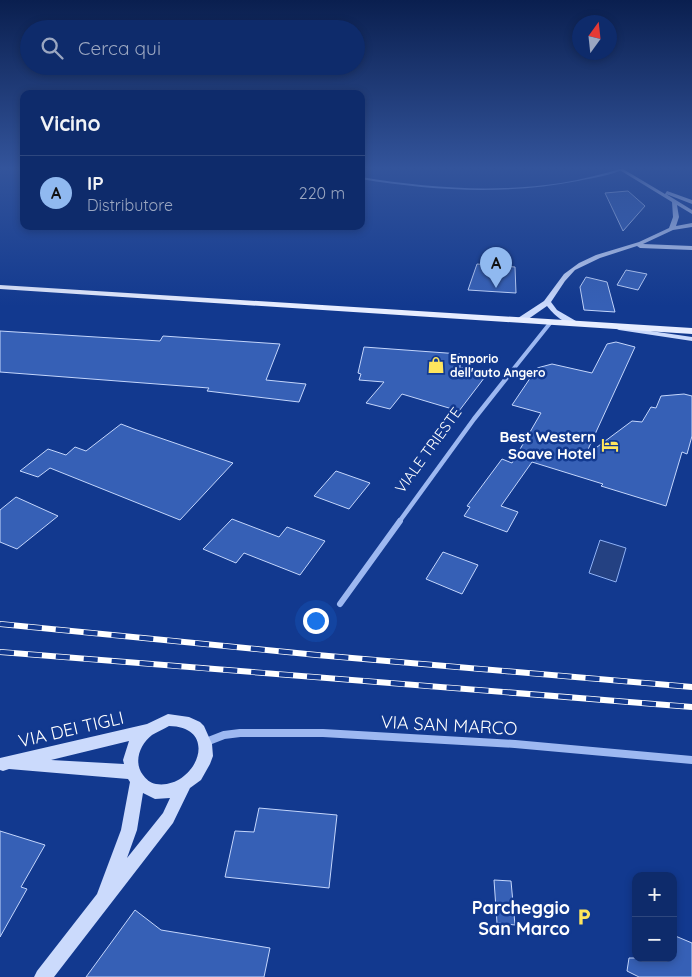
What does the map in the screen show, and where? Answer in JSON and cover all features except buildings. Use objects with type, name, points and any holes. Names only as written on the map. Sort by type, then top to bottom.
[{"type":"main road","points":[[672,228],[676,215]]},
{"type":"main road","points":[[521,320],[548,302],[571,271],[584,262],[602,254],[660,236],[672,228],[692,226]]},
{"type":"main road","points":[[629,247],[692,248]]},
{"type":"main road","points":[[0,287],[692,331]]},
{"type":"main road","points":[[548,302],[555,311],[573,323]]},
{"type":"main road","points":[[603,325],[692,339]]},
{"type":"main road","name":"VIA DEI TIGLI","points":[[1,764],[147,730],[168,720],[183,721],[196,727],[206,742]]},
{"type":"main road","name":"VIA DEI TIGLI","points":[[147,730],[138,739],[132,750],[130,761],[134,777],[146,788],[158,792],[172,790],[184,785]]},
{"type":"main road","points":[[43,977],[168,818],[184,785],[200,770],[206,756],[206,742]]},
{"type":"main road","name":"VIA DEI TIGLI","points":[[1,764],[134,777]]},
{"type":"main road","points":[[102,901],[129,830],[134,777]]},
{"type":"street","name":"VIALE TRIESTE","points":[[340,604],[474,419],[551,322]]},
{"type":"street","name":"VIA SAN MARCO","points":[[206,742],[224,735],[240,733],[323,733],[516,744],[692,760]]},
{"type":"water","points":[[600,540],[626,548],[616,582],[589,573]]},
{"type":"railway","points":[[0,624],[317,655],[692,687]]},
{"type":"railway","points":[[0,652],[692,707]]},
{"type":"place","name":"IP","points":[[496,288]]},
{"type":"place","name":"Emporio dell'auto Angero","points":[[436,365]]},
{"type":"place","name":"Best Western Soave Hotel","points":[[610,445]]},
{"type":"place","name":"Parcheggio San Marco","points":[[584,917]]}]
